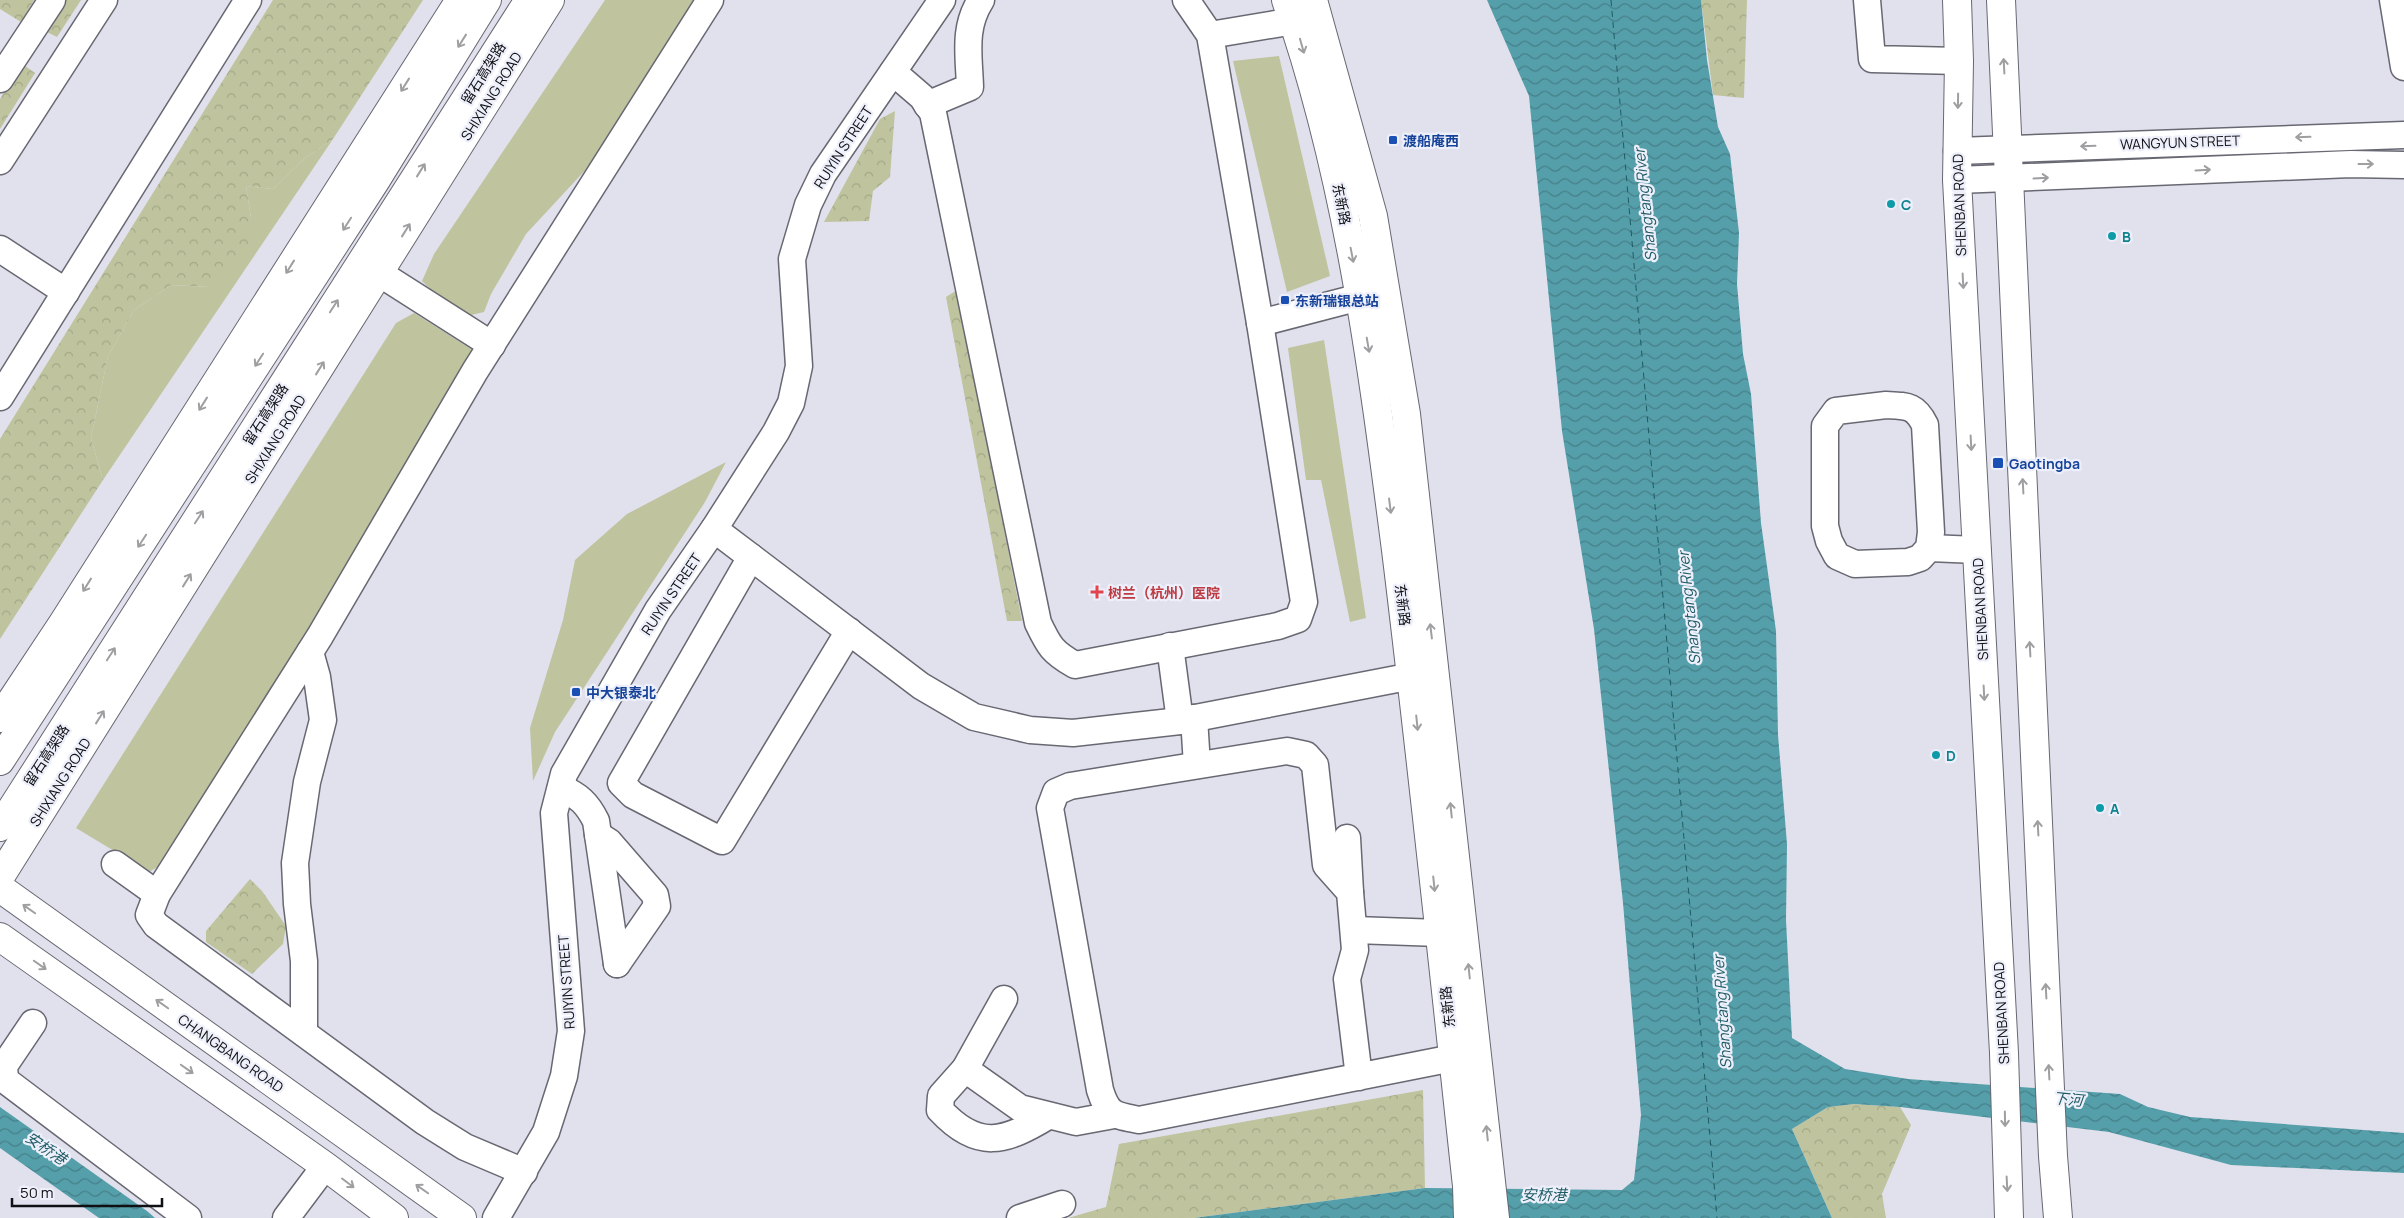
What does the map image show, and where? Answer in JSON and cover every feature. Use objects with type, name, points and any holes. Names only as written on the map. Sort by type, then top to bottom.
[{"type":"main road","points":[[0,718],[68,615],[460,0]]},
{"type":"main road","points":[[0,761],[376,180],[487,0]]},
{"type":"main road","name":"留石高架路","points":[[0,828],[529,0]]},
{"type":"main road","name":"SHIXIANG ROAD","points":[[0,877],[550,0]]},
{"type":"main road","name":"东新路","points":[[1313,0],[1373,216],[1406,414],[1424,673],[1439,933],[1453,1058],[1479,1184],[1495,1218]]},
{"type":"main road","name":"SHENBAN ROAD","points":[[1957,0],[1959,61],[1957,180],[2004,1054],[2009,1218]]},
{"type":"main road","points":[[2001,0],[2053,1156],[2058,1218]]},
{"type":"main road","name":"东新路","points":[[1290,10],[1332,154],[1360,297],[1424,673],[1479,1184],[1468,1218]]},
{"type":"main road","name":"CHANGBANG ROAD","points":[[0,888],[462,1218]]},
{"type":"main road","points":[[0,937],[324,1166],[394,1218]]},
{"type":"street","points":[[4,64],[52,0]]},
{"type":"street","points":[[0,161],[104,0]]},
{"type":"street","points":[[0,398],[248,0]]},
{"type":"street","points":[[524,1172],[457,1142],[425,1122],[156,925],[149,915],[157,894],[310,652],[492,344],[710,0]]},
{"type":"street","name":"RUIYIN STREET","points":[[496,1218],[524,1172],[549,1123],[564,1076],[571,1031],[554,813],[564,774],[658,610],[714,529],[776,432],[791,403],[799,366],[792,259],[808,205],[823,174],[942,0]]},
{"type":"street","points":[[927,105],[970,87],[968,29],[973,12],[981,0]]},
{"type":"street","points":[[893,72],[922,98],[933,113],[946,166],[1038,623],[1046,642],[1057,655],[1075,665],[1278,626],[1298,618],[1304,602],[1260,323],[1210,35],[1186,0]]},
{"type":"street","points":[[1867,0],[1872,59],[1959,61]]},
{"type":"street","points":[[2393,0],[2404,67]]},
{"type":"street","points":[[1210,35],[1290,10]]},
{"type":"street","name":"WANGYUN STREET","points":[[1957,150],[2404,135]]},
{"type":"street","name":"WANGYUN STREET","points":[[1957,180],[2010,180],[2350,164],[2404,165]]},
{"type":"street","points":[[0,249],[66,292]]},
{"type":"street","points":[[379,273],[492,344]]},
{"type":"street","points":[[1260,323],[1360,297]]},
{"type":"street","points":[[1886,405],[1907,406],[1919,413],[1925,425],[1931,532],[1929,548],[1920,558],[1908,562],[1855,564],[1838,556],[1829,541],[1825,526],[1825,426],[1836,411],[1886,405]]},
{"type":"street","points":[[714,529],[921,686],[974,717],[1030,730],[1073,733],[1187,719],[1424,673]]},
{"type":"street","points":[[1929,548],[1977,550]]},
{"type":"street","points":[[751,557],[621,783],[633,795],[722,841],[849,631]]},
{"type":"street","points":[[1170,646],[1197,765]]},
{"type":"street","points":[[304,1033],[304,961],[297,904],[296,862],[307,782],[324,720],[317,676],[310,652]]},
{"type":"street","points":[[1114,1115],[1105,1105],[1100,1090],[1050,808],[1056,792],[1070,786],[1287,751],[1306,755],[1314,765],[1326,865],[1350,892]]},
{"type":"street","points":[[561,788],[577,796],[588,805],[596,821],[598,835]]},
{"type":"street","points":[[1347,838],[1350,892],[1355,930],[1355,950],[1347,979],[1359,1076]]},
{"type":"street","points":[[114,864],[157,894]]},
{"type":"street","points":[[1355,930],[1439,933]]},
{"type":"street","points":[[1004,999],[965,1069],[941,1096],[940,1110],[952,1123],[977,1137],[995,1139],[1023,1131],[1048,1116]]},
{"type":"street","points":[[33,1023],[4,1066],[5,1080],[188,1218]]},
{"type":"street","points":[[965,1069],[1020,1108],[1076,1122],[1114,1115],[1140,1120],[1453,1058]]},
{"type":"street","points":[[286,1218],[324,1166]]},
{"type":"street","points":[[1020,1218],[1062,1204]]},
{"type":"green space","points":[[0,0],[34,0],[21,22],[0,9]]},
{"type":"green space","points":[[64,0],[81,0],[57,37],[45,31]]},
{"type":"green space","points":[[273,0],[423,0],[333,139],[304,159],[273,189],[246,186],[251,218],[248,253],[209,287],[171,285],[134,310],[108,356],[91,438],[103,480],[0,639],[0,439]]},
{"type":"green space","points":[[605,0],[706,0],[590,165],[526,234],[491,294],[484,312],[467,316],[437,296],[422,281],[434,254]]},
{"type":"green space","points":[[1701,0],[1747,0],[1744,98],[1713,95]]},
{"type":"green space","points":[[1279,56],[1330,276],[1287,292],[1233,61]]},
{"type":"green space","points":[[21,63],[35,73],[0,129],[0,99]]},
{"type":"green space","points":[[895,111],[890,177],[873,191],[869,221],[824,222],[880,119]]},
{"type":"green space","points":[[333,139],[103,480],[91,438],[108,356],[134,310],[171,285],[209,287],[251,218],[246,186],[273,189],[304,159]]},
{"type":"green space","points":[[957,290],[1022,621],[1007,621],[946,297]]},
{"type":"green space","points":[[414,313],[473,350],[419,461],[164,863],[149,872],[76,828],[396,323]]},
{"type":"green space","points":[[1324,340],[1366,618],[1350,622],[1321,480],[1306,480],[1288,348]]},
{"type":"green space","points":[[726,462],[705,502],[555,732],[533,781],[530,728],[563,620],[575,560],[627,514]]},
{"type":"green space","points":[[250,879],[262,891],[286,926],[283,944],[252,974],[206,942],[206,931]]},
{"type":"green space","points":[[1423,1090],[1425,1188],[1194,1218],[1068,1218],[1106,1207],[1119,1144]]},
{"type":"green space","points":[[1854,1104],[1900,1107],[1911,1125],[1882,1194],[1886,1218],[1832,1218],[1792,1129],[1828,1107]]},
{"type":"water","points":[[1487,0],[1701,0],[1707,60],[1718,127],[1730,154],[1739,233],[1737,284],[1743,354],[1751,394],[1761,523],[1776,631],[1778,735],[1787,844],[1786,920],[1792,1038],[1845,1069],[1908,1079],[2120,1094],[2148,1107],[2190,1117],[2404,1133],[2404,1173],[2231,1165],[2109,1132],[1900,1107],[1854,1104],[1828,1107],[1792,1129],[1832,1218],[1194,1218],[1425,1188],[1622,1190],[1634,1180],[1641,1115],[1623,903],[1594,629],[1562,431],[1529,96]]},
{"type":"water","name":"安桥港","points":[[0,1107],[155,1218],[99,1218],[0,1148]]},
{"type":"ferry route","points":[[1611,0],[1717,1218]]},
{"type":"place","name":"渡船庵西","points":[[1393,140]]},
{"type":"place","name":"C","points":[[1891,204]]},
{"type":"place","name":"B","points":[[2112,236]]},
{"type":"place","name":"东新瑞银总站","points":[[1285,300]]},
{"type":"place","name":"Gaotingba","points":[[1998,463]]},
{"type":"place","name":"树兰（杭州）医院","points":[[1097,592]]},
{"type":"place","name":"中大银泰北","points":[[576,692]]},
{"type":"place","name":"D","points":[[1936,755]]},
{"type":"place","name":"A","points":[[2100,808]]},
{"type":"water label","name":"Shangtang River","points":[[1645,205]]},
{"type":"water label","name":"Shangtang River","points":[[1689,608]]},
{"type":"water label","name":"Shangtang River","points":[[1722,1012]]},
{"type":"water label","name":"下河","points":[[2068,1099]]}]
